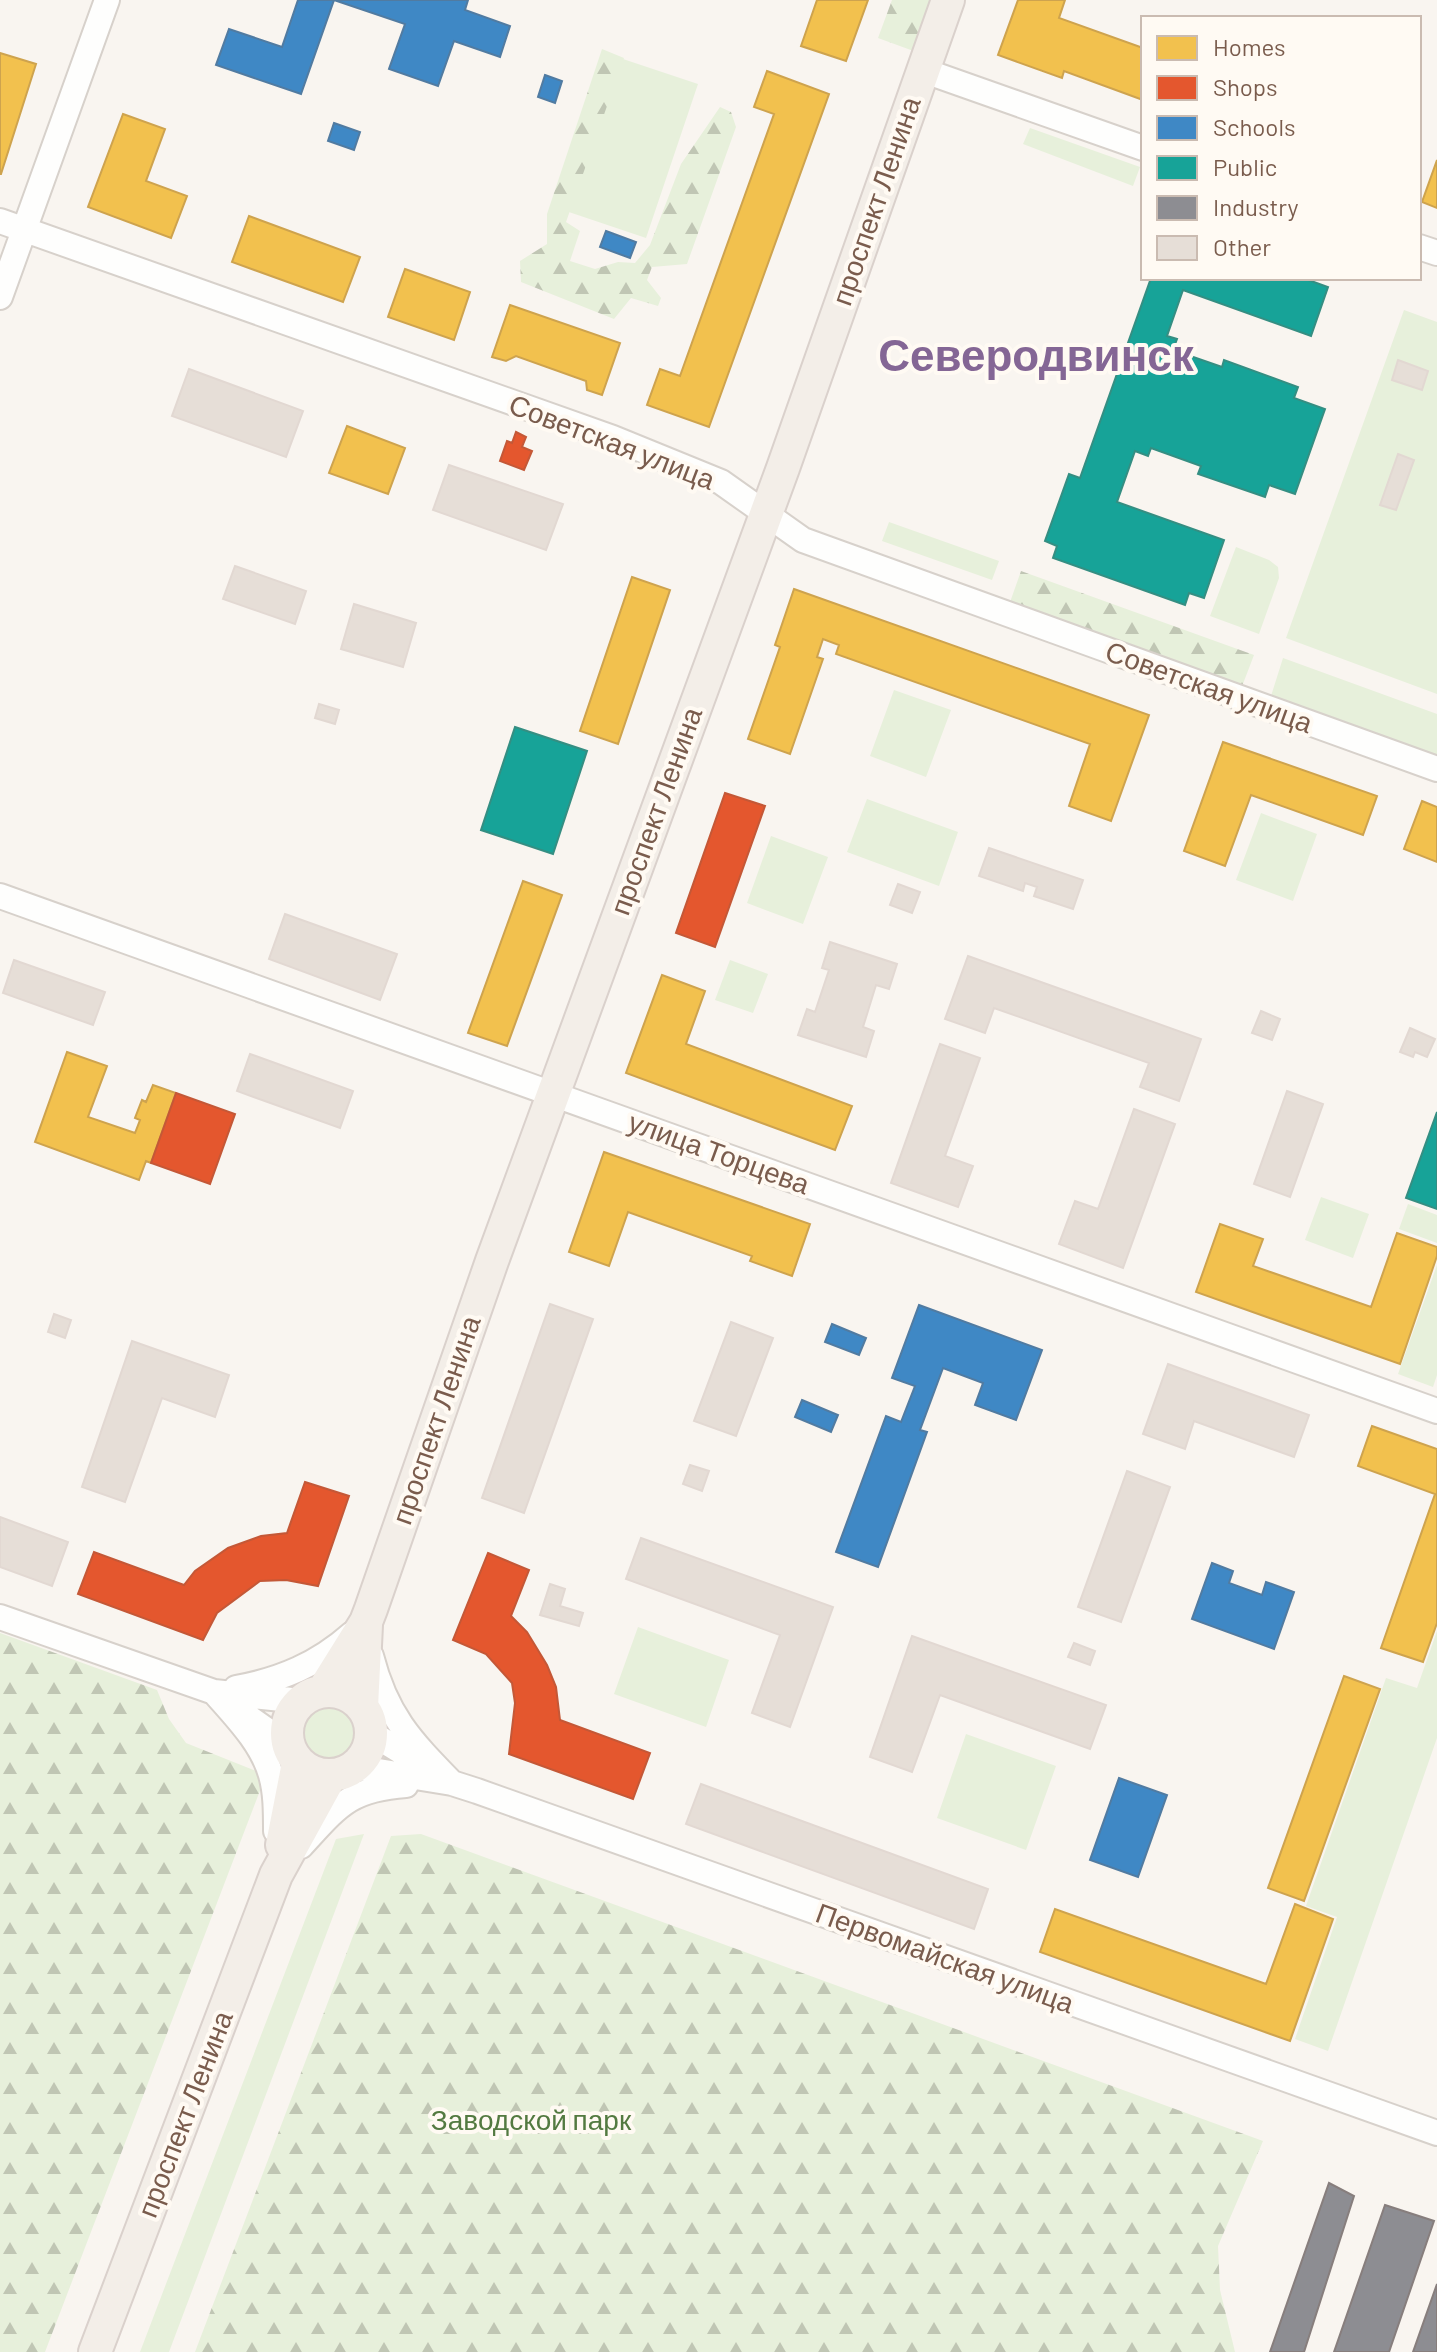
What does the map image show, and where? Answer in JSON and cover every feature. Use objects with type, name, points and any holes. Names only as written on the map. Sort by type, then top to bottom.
[{"type":"main road","name":"проспект Ленина","points":[[366,1622],[948,0]]},
{"type":"main road","points":[[276,1875],[293,1754],[286,1731],[289,1718],[312,1696],[366,1622]]},
{"type":"main road","points":[[276,1875],[342,1771],[364,1756],[367,1720],[366,1622]]},
{"type":"main road","points":[[312,1696],[340,1692],[352,1698],[367,1720]]},
{"type":"main road","points":[[293,1754],[314,1773],[342,1771]]},
{"type":"main road","name":"проспект Ленина","points":[[95,2352],[276,1875]]},
{"type":"street","points":[[0,297],[11,225],[107,0]]},
{"type":"street","points":[[922,70],[1141,147]]},
{"type":"street","name":"Советская улица","points":[[11,225],[613,438],[721,482],[803,540],[1437,769]]},
{"type":"street","name":"улица Торцева","points":[[0,896],[1437,1411]]},
{"type":"street","points":[[0,1617],[214,1692],[312,1696]]},
{"type":"street","points":[[214,1692],[292,1674],[317,1661],[366,1622]]},
{"type":"street","points":[[366,1622],[370,1654],[389,1708],[405,1733],[452,1783]]},
{"type":"street","points":[[214,1692],[293,1754]]},
{"type":"street","points":[[214,1692],[258,1748],[270,1773],[275,1806],[276,1875]]},
{"type":"street","points":[[367,1720],[452,1783]]},
{"type":"street","points":[[342,1771],[452,1783]]},
{"type":"street","points":[[276,1875],[332,1813],[357,1793],[377,1787],[452,1783]]},
{"type":"street","name":"Первомайская улица","points":[[452,1783],[1437,2133]]},
{"type":"green space","points":[[892,0],[938,0],[919,53],[878,38]]},
{"type":"green space","points":[[602,49],[624,58],[566,222],[580,231],[570,261],[595,269],[618,262],[635,263],[650,245],[681,164],[720,107],[731,112],[736,127],[687,264],[652,267],[647,280],[661,298],[658,306],[631,298],[614,319],[521,282],[520,261],[547,244],[547,214]]},
{"type":"green space","points":[[605,53],[698,84],[646,238],[554,207]]},
{"type":"green space","points":[[1030,128],[1140,167],[1133,186],[1023,144]]},
{"type":"green space","points":[[1404,310],[1437,322],[1437,694],[1286,638]]},
{"type":"green space","points":[[889,522],[999,561],[992,580],[882,541]]},
{"type":"green space","points":[[1236,547],[1269,560],[1278,567],[1279,578],[1259,634],[1210,616]]},
{"type":"green space","points":[[1021,571],[1254,655],[1241,689],[1009,605]]},
{"type":"green space","points":[[1283,658],[1437,714],[1437,755],[1271,696]]},
{"type":"green space","points":[[894,690],[951,710],[926,777],[870,756]]},
{"type":"green space","points":[[867,799],[958,832],[939,886],[847,852]]},
{"type":"green space","points":[[1261,813],[1317,834],[1293,901],[1236,880]]},
{"type":"green space","points":[[771,836],[828,857],[803,924],[747,903]]},
{"type":"green space","points":[[730,960],[768,974],[753,1013],[715,1000]]},
{"type":"green space","points":[[1321,1197],[1369,1214],[1353,1258],[1305,1240]]},
{"type":"green space","points":[[1408,1204],[1437,1215],[1437,1243],[1399,1229]]},
{"type":"green space","points":[[1437,1265],[1437,1375],[1433,1387],[1398,1374]]},
{"type":"green space","points":[[638,1627],[729,1660],[706,1727],[614,1694]]},
{"type":"green space","points":[[1437,1631],[1437,1738],[1328,2051],[1295,2039],[1337,1917],[1306,1906],[1386,1678],[1417,1688]]},
{"type":"green space","points":[[0,1633],[157,1690],[169,1719],[186,1743],[266,1775],[45,2352],[0,2352]]},
{"type":"green space","points":[[328,1708],[346,1716],[354,1734],[346,1752],[328,1760],[310,1752],[302,1734],[310,1716]]},
{"type":"green space","points":[[966,1734],[1056,1766],[1026,1850],[937,1818]]},
{"type":"green space","points":[[364,1834],[169,2352],[140,2352],[336,1839]]},
{"type":"green space","name":"Заводской парк","points":[[421,1834],[1263,2141],[1218,2246],[1220,2290],[1235,2352],[195,2352],[391,1836]]},
{"type":"building: Homes","points":[[817,0],[868,0],[846,61],[801,46]]},
{"type":"building: Homes","points":[[1018,0],[1065,0],[1059,18],[1141,47],[1141,99],[1064,71],[1062,78],[998,55]]},
{"type":"building: Homes","points":[[0,53],[36,64],[1,174],[0,174]]},
{"type":"building: Homes","points":[[767,71],[829,94],[709,427],[647,405],[660,369],[680,376],[774,114],[754,107]]},
{"type":"building: Homes","points":[[123,114],[165,129],[146,181],[187,196],[171,238],[88,207]]},
{"type":"building: Homes","points":[[1437,160],[1437,208],[1422,202]]},
{"type":"building: Homes","points":[[249,216],[360,257],[343,302],[232,262]]},
{"type":"building: Homes","points":[[405,269],[470,292],[454,340],[388,317]]},
{"type":"building: Homes","points":[[510,305],[620,343],[602,395],[587,390],[586,381],[516,356],[506,361],[492,357]]},
{"type":"building: Homes","points":[[347,426],[405,448],[388,494],[329,473]]},
{"type":"building: Homes","points":[[632,577],[670,590],[618,744],[580,731]]},
{"type":"building: Homes","points":[[794,589],[1149,715],[1111,821],[1069,806],[1090,744],[836,654],[839,645],[823,639],[817,657],[823,659],[790,754],[748,739],[780,647],[775,645]]},
{"type":"building: Homes","points":[[1223,742],[1377,796],[1363,835],[1251,795],[1225,866],[1184,851]]},
{"type":"building: Homes","points":[[1422,801],[1437,807],[1437,862],[1404,849]]},
{"type":"building: Homes","points":[[523,881],[562,895],[507,1046],[468,1033]]},
{"type":"building: Homes","points":[[662,975],[705,991],[686,1044],[852,1106],[835,1150],[626,1073]]},
{"type":"building: Homes","points":[[67,1052],[107,1066],[88,1117],[135,1133],[140,1120],[135,1118],[142,1100],[146,1102],[153,1085],[176,1093],[151,1163],[146,1161],[139,1180],[35,1142]]},
{"type":"building: Homes","points":[[604,1152],[810,1224],[792,1276],[750,1261],[752,1256],[628,1212],[609,1266],[569,1252]]},
{"type":"building: Homes","points":[[1220,1224],[1263,1239],[1253,1266],[1371,1307],[1397,1233],[1437,1247],[1437,1256],[1400,1364],[1196,1292]]},
{"type":"building: Homes","points":[[1372,1426],[1437,1449],[1437,1623],[1423,1662],[1381,1648],[1435,1494],[1358,1466]]},
{"type":"building: Homes","points":[[1344,1676],[1380,1689],[1304,1901],[1268,1888]]},
{"type":"building: Homes","points":[[1295,1904],[1333,1919],[1290,2041],[1040,1952],[1055,1909],[1266,1984]]},
{"type":"building: Shops","points":[[516,432],[526,437],[522,447],[532,451],[524,470],[500,461],[507,441],[512,443]]},
{"type":"building: Shops","points":[[725,793],[765,806],[715,947],[676,933]]},
{"type":"building: Shops","points":[[176,1093],[235,1114],[210,1184],[151,1163]]},
{"type":"building: Shops","points":[[305,1482],[349,1496],[318,1586],[286,1580],[260,1581],[217,1613],[203,1640],[78,1594],[94,1552],[184,1585],[195,1571],[228,1548],[261,1536],[287,1533]]},
{"type":"building: Shops","points":[[488,1553],[529,1570],[511,1616],[527,1632],[547,1665],[556,1687],[560,1720],[650,1753],[633,1799],[509,1754],[515,1703],[512,1683],[486,1654],[453,1640]]},
{"type":"building: Schools","points":[[298,0],[334,0],[301,94],[216,65],[229,29],[282,47]]},
{"type":"building: Schools","points":[[334,0],[468,0],[465,10],[510,26],[500,57],[454,41],[438,86],[389,69],[405,24]]},
{"type":"building: Schools","points":[[545,75],[562,81],[555,103],[538,97]]},
{"type":"building: Schools","points":[[334,123],[360,132],[354,150],[328,141]]},
{"type":"building: Schools","points":[[606,231],[636,242],[630,258],[600,247]]},
{"type":"building: Schools","points":[[919,1305],[1042,1350],[1016,1420],[975,1405],[983,1383],[943,1368],[920,1430],[927,1432],[878,1567],[836,1552],[886,1416],[901,1422],[915,1386],[892,1378]]},
{"type":"building: Schools","points":[[832,1324],[866,1338],[859,1355],[825,1342]]},
{"type":"building: Schools","points":[[802,1400],[838,1415],[831,1432],[795,1417]]},
{"type":"building: Schools","points":[[1212,1563],[1233,1571],[1229,1583],[1262,1595],[1266,1582],[1294,1592],[1274,1649],[1192,1619]]},
{"type":"building: Schools","points":[[1119,1778],[1167,1795],[1138,1877],[1090,1860]]},
{"type":"building: Public","points":[[1150,280],[1309,280],[1328,287],[1311,336],[1183,290],[1167,336],[1177,339],[1173,350],[1222,367],[1224,360],[1298,387],[1294,398],[1325,409],[1295,494],[1269,485],[1265,497],[1198,474],[1201,466],[1151,448],[1148,456],[1135,451],[1117,502],[1224,540],[1204,598],[1189,593],[1185,605],[1053,558],[1057,546],[1045,541],[1069,474],[1080,478]]},
{"type":"building: Public","points":[[515,727],[587,751],[553,854],[481,830]]},
{"type":"building: Public","points":[[1437,1112],[1437,1209],[1406,1198]]},
{"type":"building: Industry","points":[[1329,2183],[1354,2196],[1304,2352],[1270,2352]]},
{"type":"building: Industry","points":[[1385,2205],[1434,2221],[1389,2352],[1334,2352]]},
{"type":"building: Industry","points":[[1437,2284],[1437,2352],[1413,2352]]},
{"type":"building: Other","points":[[1398,360],[1428,371],[1422,390],[1392,380]]},
{"type":"building: Other","points":[[189,369],[303,411],[286,457],[172,416]]},
{"type":"building: Other","points":[[1398,454],[1414,460],[1396,510],[1380,505]]},
{"type":"building: Other","points":[[449,465],[563,504],[546,550],[433,510]]},
{"type":"building: Other","points":[[235,566],[306,591],[295,624],[223,599]]},
{"type":"building: Other","points":[[354,604],[416,623],[403,667],[341,649]]},
{"type":"building: Other","points":[[319,704],[339,710],[335,724],[315,718]]},
{"type":"building: Other","points":[[989,848],[1083,880],[1073,909],[1034,896],[1037,887],[1025,883],[1023,891],[979,876]]},
{"type":"building: Other","points":[[898,884],[920,892],[912,913],[890,905]]},
{"type":"building: Other","points":[[285,914],[397,954],[380,1000],[269,959]]},
{"type":"building: Other","points":[[830,942],[897,964],[889,989],[876,985],[863,1027],[874,1031],[866,1057],[798,1035],[807,1009],[815,1012],[829,970],[822,968]]},
{"type":"building: Other","points":[[968,956],[1201,1039],[1179,1101],[1140,1087],[1149,1063],[994,1008],[985,1033],[945,1019]]},
{"type":"building: Other","points":[[14,960],[105,992],[93,1025],[3,993]]},
{"type":"building: Other","points":[[1261,1011],[1280,1019],[1272,1040],[1252,1033]]},
{"type":"building: Other","points":[[1410,1028],[1435,1039],[1427,1057],[1415,1052],[1413,1057],[1400,1052]]},
{"type":"building: Other","points":[[940,1044],[980,1058],[945,1156],[973,1166],[958,1207],[891,1183]]},
{"type":"building: Other","points":[[250,1054],[353,1091],[340,1128],[237,1091]]},
{"type":"building: Other","points":[[1287,1091],[1323,1104],[1290,1197],[1254,1184]]},
{"type":"building: Other","points":[[1134,1109],[1175,1124],[1123,1268],[1059,1244],[1075,1201],[1098,1209]]},
{"type":"building: Other","points":[[550,1304],[593,1319],[524,1513],[482,1498]]},
{"type":"building: Other","points":[[54,1314],[71,1320],[65,1338],[48,1332]]},
{"type":"building: Other","points":[[731,1322],[773,1338],[736,1436],[694,1421]]},
{"type":"building: Other","points":[[132,1341],[229,1375],[215,1417],[162,1398],[125,1502],[82,1487]]},
{"type":"building: Other","points":[[1168,1364],[1309,1415],[1294,1457],[1194,1421],[1185,1449],[1143,1434]]},
{"type":"building: Other","points":[[690,1465],[709,1471],[702,1491],[683,1484]]},
{"type":"building: Other","points":[[1127,1471],[1170,1487],[1121,1622],[1078,1607]]},
{"type":"building: Other","points":[[0,1517],[68,1542],[52,1586],[0,1567]]},
{"type":"building: Other","points":[[641,1538],[833,1607],[790,1727],[752,1713],[780,1635],[626,1579]]},
{"type":"building: Other","points":[[550,1584],[565,1589],[560,1606],[583,1613],[579,1626],[540,1615]]},
{"type":"building: Other","points":[[912,1636],[1106,1705],[1090,1749],[940,1695],[912,1772],[870,1757]]},
{"type":"building: Other","points":[[1074,1643],[1095,1651],[1090,1665],[1068,1657]]},
{"type":"building: Other","points":[[701,1784],[988,1889],[974,1929],[686,1824]]},
{"type":"district","name":"Северодвинск","points":[[1036,356]]}]
